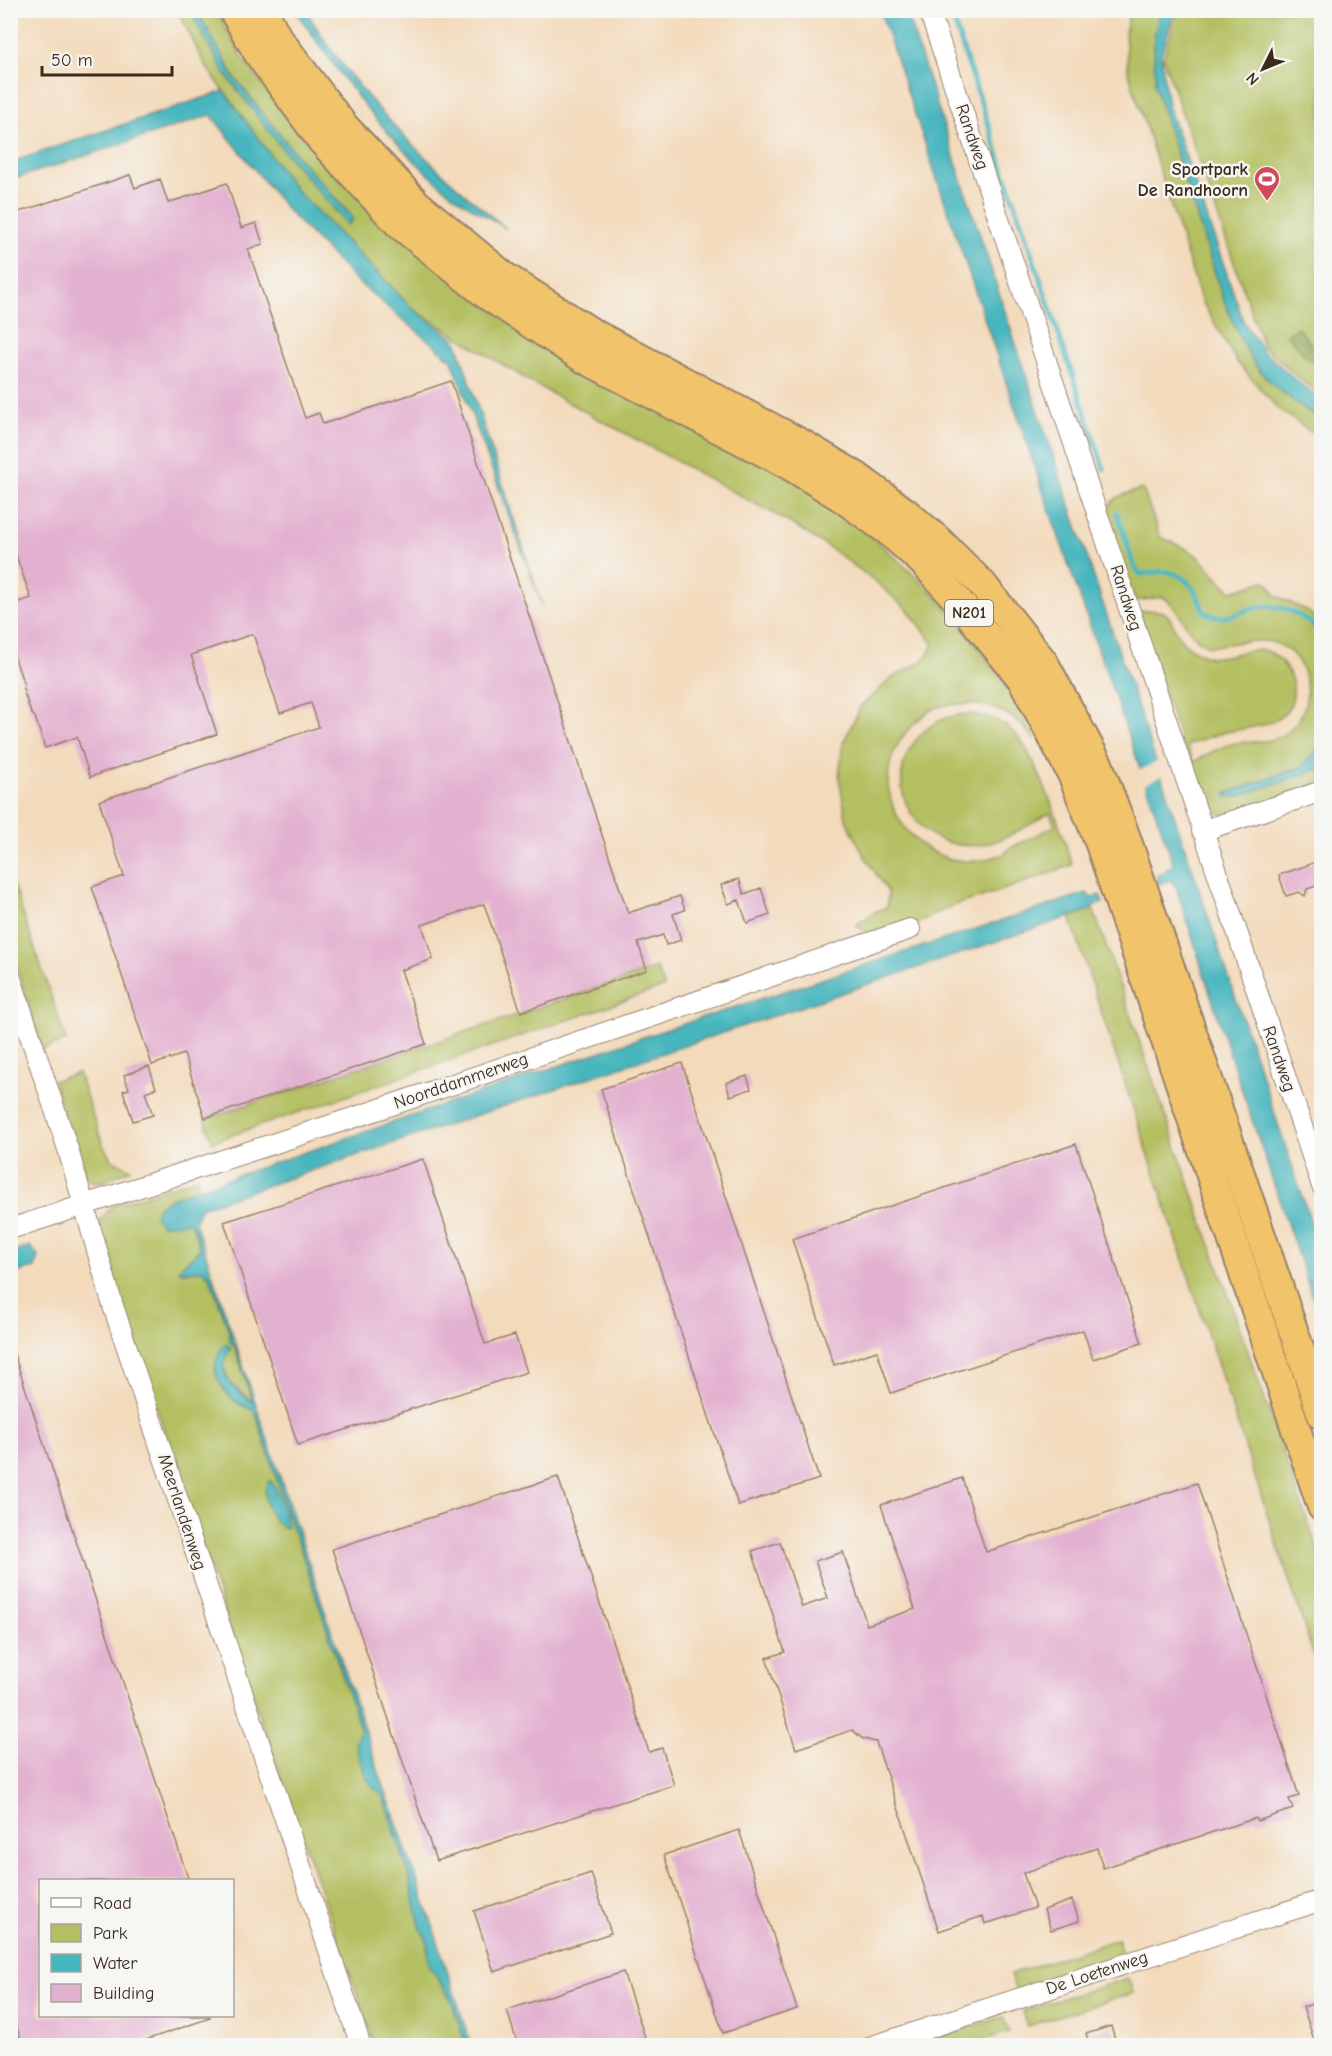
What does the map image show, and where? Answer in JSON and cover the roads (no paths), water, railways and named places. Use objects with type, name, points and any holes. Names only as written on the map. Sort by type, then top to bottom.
[{"type":"highway","name":"N201","points":[[233,10],[258,53],[322,141],[399,224],[487,295],[583,358],[789,465],[841,497],[878,524],[924,563],[1022,679],[1073,776],[1100,844],[1322,1507]]},
{"type":"highway","name":"N201","points":[[262,10],[277,36],[343,125],[417,204],[505,277],[594,334],[804,445],[856,476],[905,512],[940,542],[982,584],[1044,663],[1098,764],[1126,838],[1322,1415]]},
{"type":"street","name":"Randweg","points":[[929,10],[1322,1186]]},
{"type":"street","points":[[1202,831],[1322,791]]},
{"type":"street","name":"Noorddammerweg","points":[[10,1229],[382,1108],[910,929]]},
{"type":"street","name":"Meerlandenweg","points":[[10,976],[67,1146],[113,1306],[362,2046]]},
{"type":"street","name":"De Loetenweg","points":[[873,2046],[1322,1900]]},
{"type":"water","points":[[190,11],[197,11],[234,77],[297,156],[353,218],[348,225],[288,156],[224,72]]},
{"type":"water","points":[[296,11],[306,11],[348,72],[397,129],[450,181],[507,229],[449,192],[406,152],[348,84]]},
{"type":"water","points":[[880,11],[906,11],[1321,1252],[1321,1323],[1227,1046],[1176,886],[1170,880],[1159,884],[1156,876],[1167,872],[1166,869],[1172,866],[1173,862],[1048,506]]},
{"type":"water","points":[[1160,11],[1175,11],[1161,54],[1168,106],[1244,323],[1264,352],[1321,402],[1321,420],[1281,391],[1260,371],[1245,346],[1224,301],[1155,86],[1154,37]]},
{"type":"water","points":[[224,91],[295,189],[414,310],[456,340],[542,606],[452,360],[360,284],[288,211],[211,115],[11,180],[11,162]]},
{"type":"water","points":[[1321,747],[1321,768],[1239,796],[1227,797],[1226,794],[1301,767]]},
{"type":"water","points":[[1087,893],[1090,898],[1100,895],[1103,903],[1092,906],[1093,909],[200,1208],[195,1222],[379,1773],[430,1917],[471,2045],[466,2045],[451,1999],[429,1964],[427,1941],[420,1926],[407,1868],[384,1799],[370,1783],[362,1767],[355,1742],[361,1730],[256,1414],[231,1397],[217,1376],[218,1356],[226,1344],[231,1349],[223,1363],[226,1377],[238,1392],[253,1402],[235,1347],[230,1341],[230,1334],[210,1277],[203,1270],[180,1271],[179,1269],[200,1249],[195,1230],[189,1222],[162,1225],[155,1217],[157,1208],[171,1198],[640,1038]]},
{"type":"water","points":[[30,1246],[38,1256],[35,1268],[11,1274],[11,1253]]},
{"type":"water","points":[[270,1480],[281,1502],[287,1526],[285,1528],[274,1520],[267,1507],[265,1492]]},
{"type":"waterway","points":[[950,10],[1104,469]]},
{"type":"waterway","points":[[1117,513],[1134,566],[1140,574],[1165,572],[1182,577],[1196,593],[1204,612],[1227,617],[1259,607],[1277,607],[1302,617],[1322,635]]},
{"type":"place","name":"Sportpark De Randhoorn","points":[[1267,202]]}]
